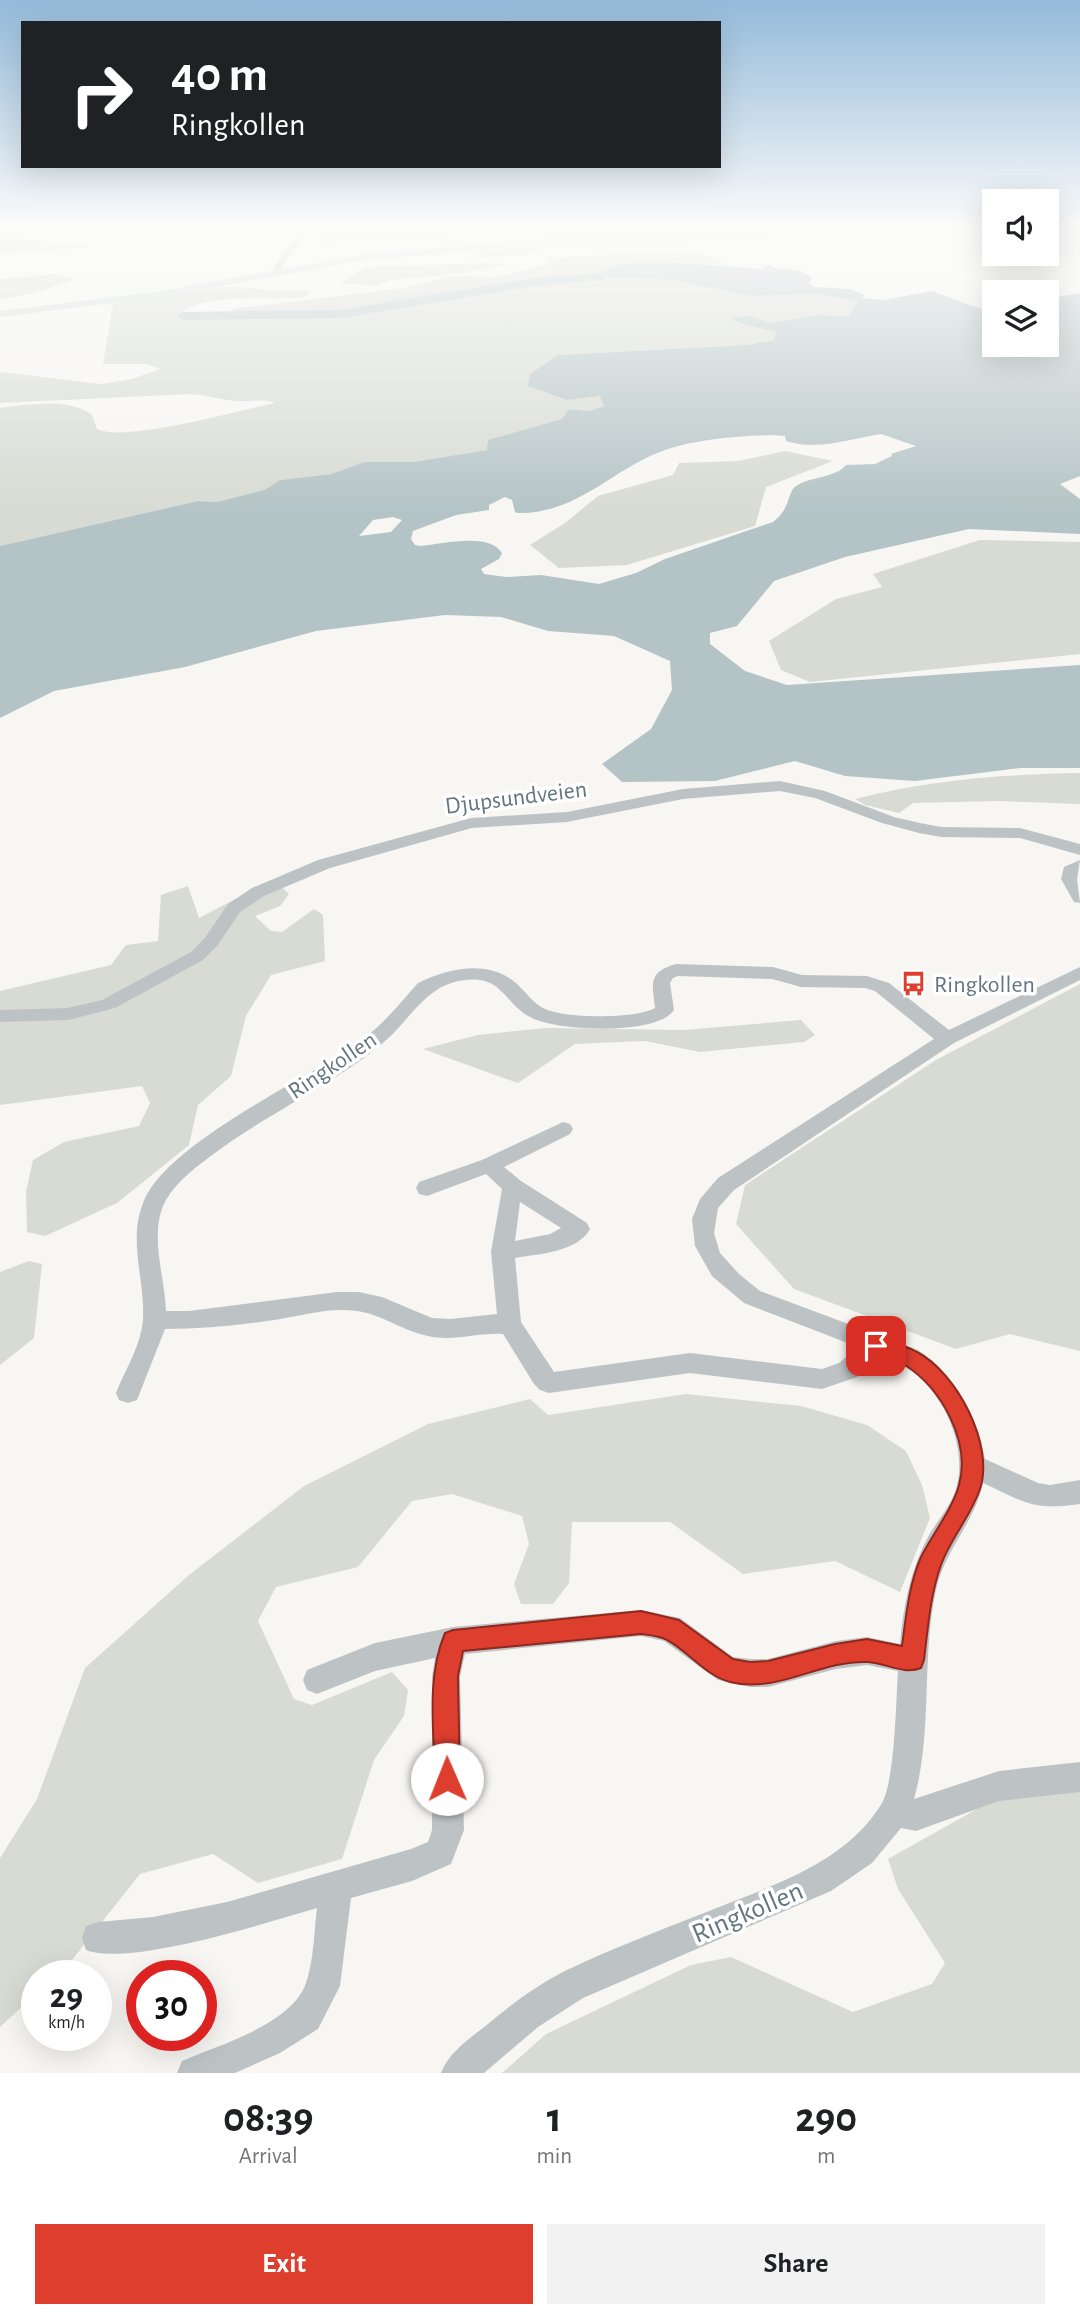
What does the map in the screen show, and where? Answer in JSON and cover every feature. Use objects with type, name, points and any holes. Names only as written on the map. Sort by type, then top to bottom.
[{"type":"street","name":"Djupsundveien","points":[[0,1016],[68,1014],[108,1004],[197,956],[211,942],[234,908],[258,892],[324,864],[471,823],[567,817],[683,794],[780,786],[820,794],[888,820],[919,828],[941,832],[1020,833],[1080,850]]},
{"type":"street","points":[[1080,865],[1070,871],[1069,879],[1080,898]]},
{"type":"street","name":"Ringkollen","points":[[128,1392],[156,1320],[147,1255],[149,1221],[159,1192],[188,1164],[225,1137],[373,1041],[425,987],[444,978],[478,974],[495,978],[505,982],[538,1014],[552,1019],[580,1022],[648,1019],[661,1015],[665,1010],[661,983],[665,974],[676,970],[773,973],[802,981],[867,982],[882,987],[947,1039]]},
{"type":"street","name":"Ringkollen","points":[[458,2073],[518,2019],[573,1985],[805,1889],[842,1866],[871,1843],[894,1812],[904,1776],[909,1734],[912,1660],[918,1605],[930,1562],[970,1487],[972,1465],[968,1440],[955,1404],[944,1388],[930,1372],[909,1357],[752,1297],[734,1284],[715,1265],[706,1249],[704,1227],[708,1206],[726,1184],[947,1039],[1080,973]]},
{"type":"street","points":[[427,1188],[489,1165],[563,1129]]},
{"type":"street","points":[[489,1165],[513,1187],[579,1229],[555,1242],[502,1252]]},
{"type":"street","points":[[513,1187],[505,1211],[502,1252],[510,1325],[521,1338],[538,1374],[549,1383],[690,1363],[822,1379],[848,1370],[876,1346]]},
{"type":"street","points":[[156,1320],[189,1320],[337,1301],[359,1301],[382,1306],[429,1327],[450,1329],[488,1323],[510,1325]]},
{"type":"street","points":[[972,1465],[1035,1494],[1050,1497],[1080,1492]]},
{"type":"street","points":[[317,1680],[375,1657],[453,1641],[641,1622],[670,1628],[728,1670],[768,1673],[835,1655],[867,1651],[912,1660]]},
{"type":"street","points":[[98,1938],[153,1933],[228,1918],[412,1865],[440,1853],[448,1830],[446,1676],[453,1641]]},
{"type":"street","points":[[894,1812],[916,1815],[999,1786],[1080,1777]]},
{"type":"street","points":[[194,2073],[268,2041],[306,2017],[323,1986],[336,1885]]},
{"type":"shaded area","points":[[110,321],[744,321],[742,324],[776,332],[774,340],[746,345],[558,355],[567,400],[601,396],[604,406],[588,411],[569,409],[563,419],[489,440],[488,450],[413,462],[364,462],[331,474],[280,480],[264,490],[217,502],[198,501],[0,546],[0,408],[35,404],[71,406],[92,415],[97,429],[131,432],[183,424],[275,403],[261,400],[235,401],[190,394],[0,403],[0,372],[101,384],[132,379],[160,369],[147,364],[103,364]]},
{"type":"shaded area","points":[[735,321],[772,323],[785,321],[982,321],[982,357],[1059,357],[1059,321],[1080,321],[1080,476],[1060,484],[1080,499],[1080,534],[969,529],[845,557],[774,581],[737,626],[710,633],[710,644],[745,671],[787,685],[1080,665],[1080,768],[1021,768],[915,781],[845,776],[795,761],[715,781],[622,782],[602,764],[651,729],[672,690],[670,661],[614,636],[548,631],[501,617],[445,615],[316,631],[185,667],[54,691],[0,718],[0,546],[198,501],[217,502],[264,490],[280,480],[331,474],[364,462],[413,462],[487,450],[488,440],[562,419],[569,409],[588,411],[604,406],[600,396],[567,400],[528,386],[530,374],[558,355],[746,345],[774,340],[776,332]],"holes":[[[881,434],[916,446],[891,454],[892,456],[875,464],[846,465],[836,472],[796,486],[783,512],[773,522],[599,584],[541,575],[506,577],[484,574],[481,569],[499,559],[502,553],[496,547],[476,541],[421,546],[415,545],[411,539],[413,531],[456,515],[489,510],[489,505],[505,497],[512,500],[515,512],[518,513],[559,506],[646,458],[690,443],[771,435],[785,436],[786,441],[810,445]],[[393,517],[402,520],[391,532],[359,536],[373,520]]]},
{"type":"shaded area","points":[[785,451],[833,461],[766,487],[755,526],[627,565],[559,568],[530,545],[565,523],[598,496],[673,475],[679,463],[738,461]]},
{"type":"shaded area","points":[[980,540],[1080,542],[1080,654],[810,682],[781,670],[769,641],[836,599],[882,587],[873,574]]},
{"type":"shaded area","points":[[1080,773],[1080,804],[999,801],[913,803],[899,813],[865,805],[855,799],[910,787],[967,779]]},
{"type":"shaded area","points":[[266,883],[281,886],[289,894],[280,906],[255,916],[271,931],[282,932],[314,909],[323,915],[325,961],[271,975],[246,1016],[231,1076],[198,1105],[189,1145],[117,1203],[45,1236],[27,1232],[26,1192],[33,1160],[64,1142],[139,1126],[150,1103],[142,1086],[0,1105],[0,991],[111,965],[126,945],[158,941],[161,895],[188,886],[199,918]]},
{"type":"shaded area","points":[[1080,984],[1080,1351],[1010,1334],[956,1349],[794,1289],[736,1224],[745,1185],[936,1060]]},
{"type":"shaded area","points":[[801,1020],[815,1035],[804,1042],[700,1052],[645,1041],[575,1044],[518,1083],[423,1049],[478,1035],[545,1028],[683,1030]]},
{"type":"shaded area","points":[[29,1261],[42,1264],[34,1338],[0,1365],[0,1272]]},
{"type":"shaded area","points":[[686,1394],[801,1406],[867,1425],[906,1451],[922,1485],[930,1518],[900,1592],[835,1561],[743,1574],[670,1522],[572,1522],[569,1583],[553,1604],[521,1604],[514,1584],[529,1544],[522,1516],[452,1494],[412,1501],[358,1567],[276,1587],[258,1621],[294,1699],[312,1705],[392,1672],[408,1690],[404,1716],[374,1760],[342,1859],[258,1883],[213,1854],[140,1874],[72,1960],[21,1960],[21,2008],[0,2027],[0,1858],[37,1799],[85,1668],[189,1575],[304,1486],[428,1424],[530,1399],[548,1415]]},
{"type":"shaded area","points":[[1080,1791],[1080,2073],[502,2073],[546,2034],[691,1965],[731,1957],[853,2012],[932,1984],[945,1963],[898,1889],[888,1859],[993,1800]]},
{"type":"place","name":"Ringkollen","points":[[914,984]]},
{"type":"route","points":[[447,1779],[446,1676],[453,1641],[641,1622],[670,1628],[728,1670],[768,1673],[835,1655],[867,1651],[912,1660],[918,1605],[930,1562],[970,1487],[972,1465],[968,1440],[955,1404],[944,1388],[930,1372],[909,1357],[876,1346]]}]
